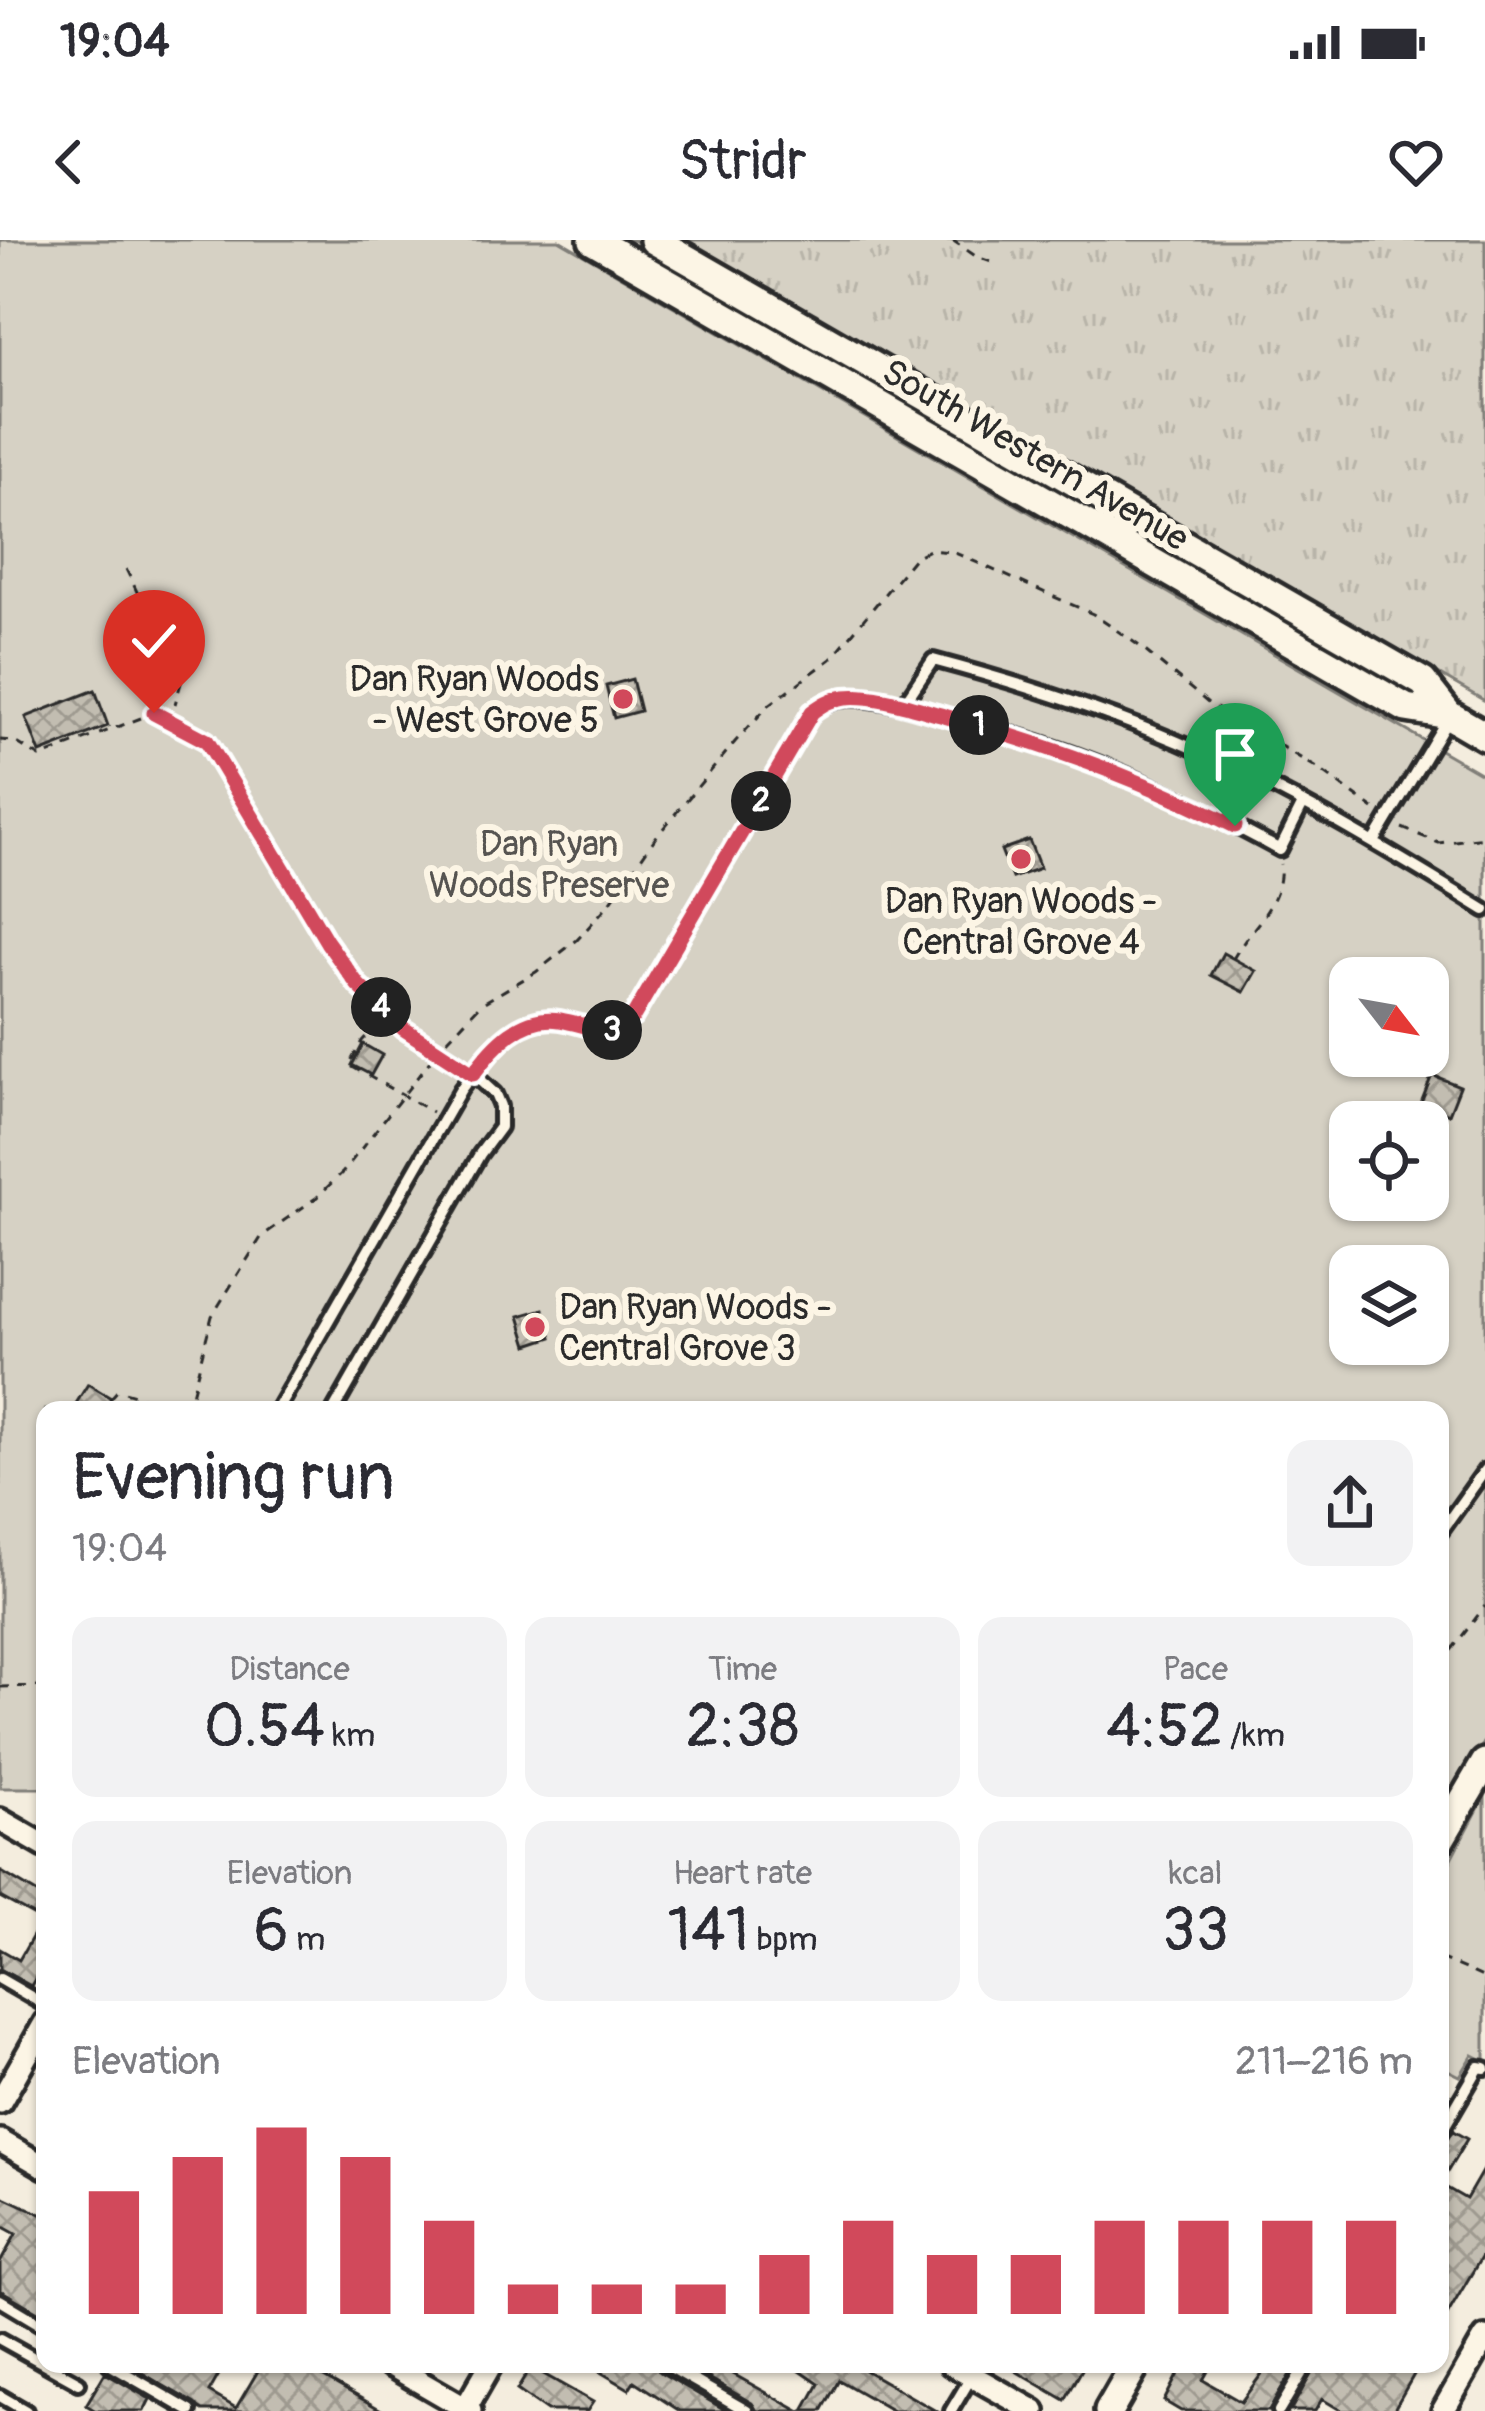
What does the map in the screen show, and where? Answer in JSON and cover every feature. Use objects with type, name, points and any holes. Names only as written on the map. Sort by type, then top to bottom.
[{"type":"main road","name":"South Western Avenue","points":[[593,240],[1406,708],[1449,715],[1485,736]]},
{"type":"main road","name":"South Western Avenue","points":[[654,240],[1423,682],[1449,715]]},
{"type":"main road","points":[[1449,1825],[1485,1763]]},
{"type":"main road","points":[[1109,2411],[1131,2373]]},
{"type":"street","points":[[0,1820],[36,1841]]},
{"type":"street","points":[[0,2102],[36,2040]]},
{"type":"street","points":[[0,2141],[36,2162]]},
{"type":"street","points":[[1443,2411],[1485,2338]]},
{"type":"street","points":[[403,2373],[467,2410],[486,2373]]},
{"type":"street","points":[[979,2373],[1034,2411]]},
{"type":"lane","points":[[903,705],[933,660],[1042,691],[1132,723],[1234,768],[1374,842],[1485,910]]},
{"type":"lane","points":[[282,1401],[473,1074],[502,1040],[532,1022],[565,1021],[608,1031],[623,1026],[641,1004],[812,712],[827,701],[849,697],[903,705],[1009,733],[1169,793],[1280,850],[1304,804]]},
{"type":"lane","points":[[154,713],[207,741],[327,942],[358,985],[404,1029],[473,1074],[495,1094],[500,1106],[500,1127],[339,1401]]},
{"type":"lane","points":[[1374,842],[1449,715]]},
{"type":"lane","points":[[1449,1520],[1485,1469]]},
{"type":"lane","points":[[0,1979],[36,2000]]},
{"type":"lane","points":[[1449,2119],[1479,2067],[1485,2068]]},
{"type":"lane","points":[[0,2300],[36,2322]]},
{"type":"lane","points":[[0,2339],[36,2359]]},
{"type":"lane","points":[[61,2373],[79,2383]]},
{"type":"lane","points":[[125,2373],[190,2411]]},
{"type":"lane","points":[[681,2373],[747,2411]]},
{"type":"lane","points":[[951,2411],[973,2373]]},
{"type":"lane","points":[[1279,2411],[1301,2373]]},
{"type":"lane","points":[[0,2396],[26,2411]]},
{"type":"path","points":[[952,240],[997,264]]},
{"type":"path","points":[[126,569],[181,683],[170,721]]},
{"type":"path","points":[[0,740],[14,741],[40,757],[154,713]]},
{"type":"path","points":[[1398,826],[1439,843],[1485,837]]},
{"type":"path","points":[[1233,958],[1279,892],[1280,850]]},
{"type":"path","points":[[373,1034],[362,1041],[350,1065],[444,1119]]},
{"type":"path","points":[[111,1398],[118,1390],[155,1401]]},
{"type":"path","points":[[1449,1652],[1485,1606]]},
{"type":"path","points":[[0,1687],[36,1686]]},
{"type":"path","points":[[1449,1962],[1485,1978]]},
{"type":"green space","name":"Dan Ryan Woods Preserve","points":[[0,240],[559,240],[1485,776],[1485,1741],[1449,1799],[1449,1401],[36,1401],[36,1788],[0,1788]]},
{"type":"green space","points":[[616,240],[634,240],[1416,695],[1414,698]]},
{"type":"green space","points":[[686,240],[1485,240],[1485,701]]},
{"type":"green space","points":[[1485,1796],[1485,2061],[1473,2055],[1460,2076],[1449,2070],[1449,1864]]},
{"type":"building","name":"Dan Ryan Woods - West Grove 5","points":[[632,679],[640,711],[614,718],[606,686]]},
{"type":"building","points":[[95,690],[108,726],[40,753],[26,717]]},
{"type":"building","name":"Dan Ryan Woods - Central Grove 4","points":[[1029,840],[1040,868],[1012,878],[1001,850]]},
{"type":"building","points":[[1223,953],[1256,971],[1244,992],[1211,975]]},
{"type":"building","points":[[363,1044],[382,1055],[371,1075],[352,1065]]},
{"type":"building","points":[[1431,1077],[1460,1086],[1449,1114],[1449,1101],[1422,1101]]},
{"type":"building","name":"Dan Ryan Woods - Central Grove 3","points":[[543,1309],[552,1337],[528,1345],[519,1316]]},
{"type":"building","points":[[88,1384],[111,1398],[109,1401],[78,1401]]},
{"type":"building","points":[[0,1871],[36,1893],[36,1917],[0,1897]]},
{"type":"building","points":[[36,1930],[36,1977],[31,1986],[0,1969],[0,1949],[19,1960]]},
{"type":"building","points":[[1453,2131],[1467,2139],[1449,2169],[1449,2135]]},
{"type":"building","points":[[1485,2166],[1485,2251],[1449,2312],[1449,2189],[1466,2199]]},
{"type":"building","points":[[0,2195],[36,2212],[36,2311],[0,2290],[0,2263],[16,2234],[0,2225]]},
{"type":"building","points":[[105,2373],[150,2399],[144,2411],[96,2411],[86,2405]]},
{"type":"building","points":[[142,2373],[220,2373],[209,2392],[236,2408],[257,2373],[317,2373],[383,2411],[203,2411]]},
{"type":"building","points":[[527,2373],[542,2373],[593,2402],[587,2411],[547,2411],[517,2390]]},
{"type":"building","points":[[602,2373],[662,2373],[727,2411],[680,2411],[634,2381],[629,2389]]},
{"type":"building","points":[[700,2373],[731,2373],[799,2411],[757,2411],[752,2403]]},
{"type":"building","points":[[803,2373],[870,2373],[936,2411],[893,2411],[839,2380],[822,2411],[804,2411],[819,2384]]},
{"type":"building","points":[[1019,2373],[1080,2373],[1065,2400]]},
{"type":"building","points":[[1178,2373],[1207,2373],[1203,2380],[1241,2402],[1262,2373],[1291,2373],[1269,2411],[1181,2411],[1164,2401]]},
{"type":"building","points":[[1312,2373],[1415,2373],[1393,2411],[1342,2411],[1322,2399],[1315,2411],[1290,2411]]},
{"type":"place","name":"Dan Ryan Woods - West Grove 5","points":[[623,699]]},
{"type":"place","name":"Dan Ryan Woods - Central Grove 4","points":[[1021,859]]},
{"type":"place","name":"Dan Ryan Woods - Central Grove 3","points":[[535,1327]]},
{"type":"route","points":[[154,713],[207,741],[327,942],[358,985],[404,1029],[473,1074],[502,1040],[532,1022],[565,1021],[608,1031],[633,1017],[812,712],[827,701],[849,697],[903,705],[1009,733],[1152,785],[1235,826]]}]
